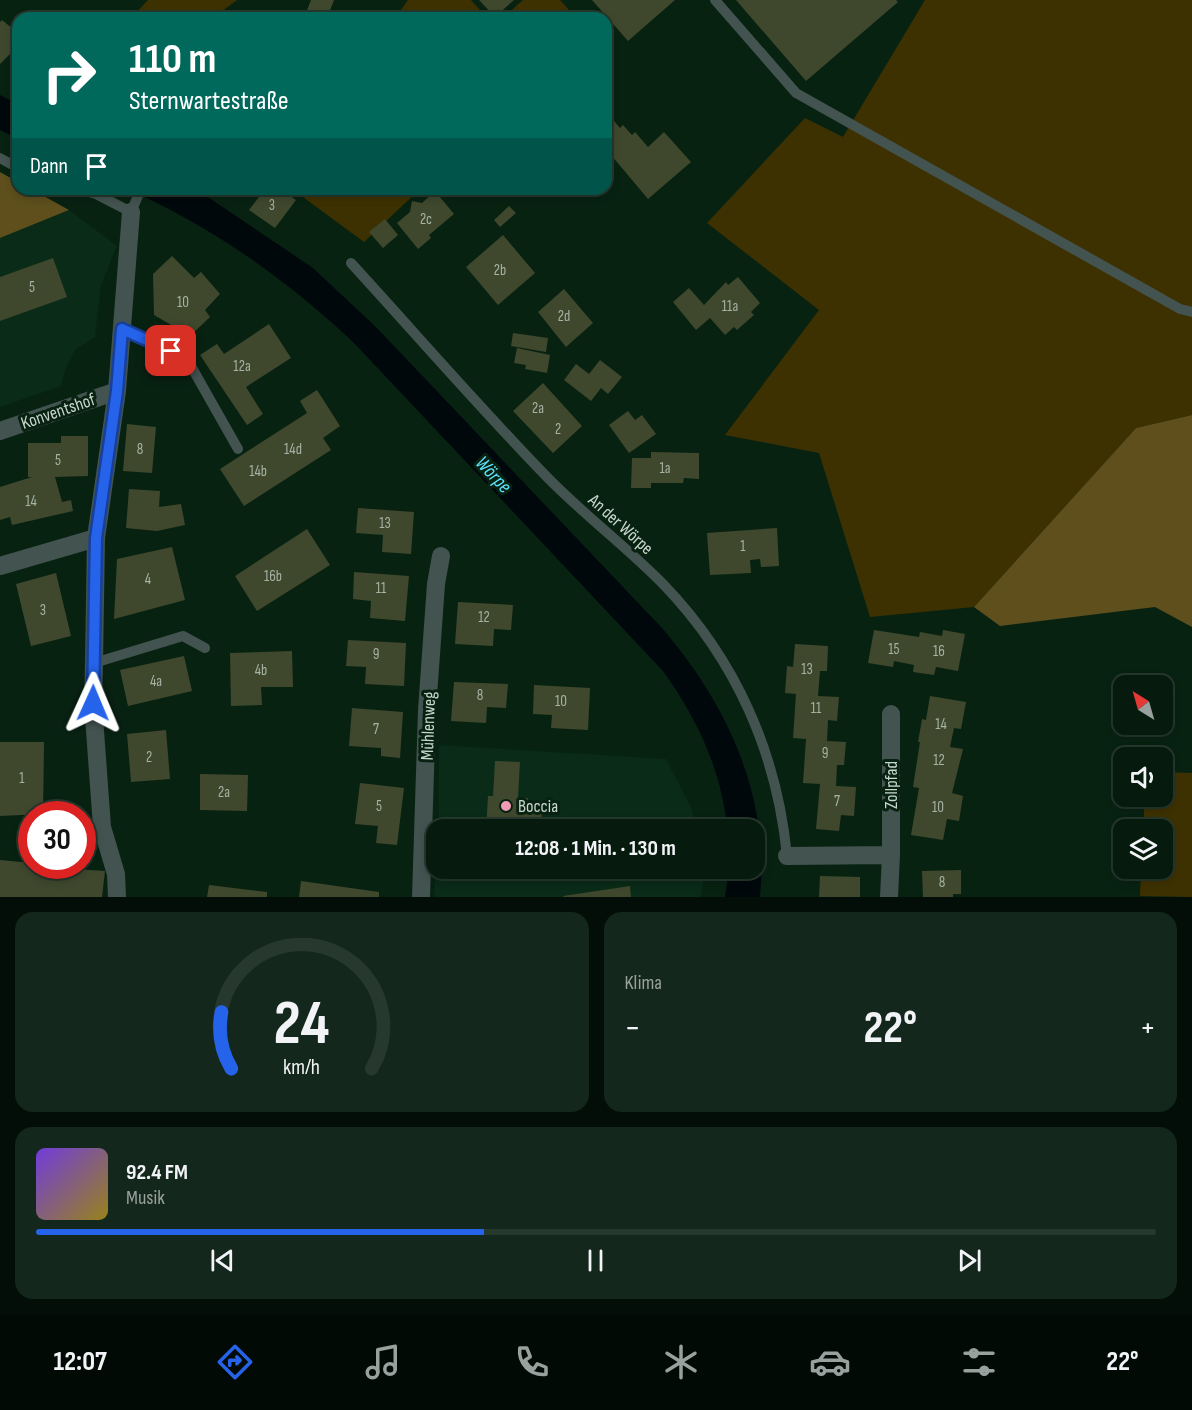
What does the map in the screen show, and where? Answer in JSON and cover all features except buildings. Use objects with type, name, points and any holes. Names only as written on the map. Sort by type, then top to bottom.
[{"type":"street","points":[[117,897],[116,874],[102,826],[93,703],[96,538],[117,391],[133,206]]},
{"type":"street","name":"Konventshof","points":[[0,431],[117,391]]},
{"type":"street","points":[[0,566],[96,538]]},
{"type":"street","name":"Mühlenweg","points":[[421,897],[427,710],[436,584],[441,556]]},
{"type":"street","name":"Zollpfad","points":[[889,897],[891,714]]},
{"type":"street","points":[[787,856],[891,855]]},
{"type":"lane","points":[[715,0],[796,93],[1180,309],[1192,312]]},
{"type":"lane","points":[[99,195],[133,206],[138,195]]},
{"type":"lane","name":"An der Wörpe","points":[[351,263],[546,476],[663,584],[705,632],[739,685],[765,752],[783,814],[787,856]]},
{"type":"lane","points":[[122,329],[187,359],[238,449]]},
{"type":"lane","points":[[94,663],[183,636],[205,648]]},
{"type":"shaded area","points":[[148,0],[237,0],[221,12],[137,12]]},
{"type":"shaded area","points":[[408,0],[471,0],[482,12],[399,12]]},
{"type":"shaded area","points":[[523,0],[560,0],[571,12],[510,12]]},
{"type":"shaded area","points":[[925,0],[1192,0],[1192,415],[1136,428],[974,607],[870,617],[819,453],[725,435],[819,310],[707,223],[805,118],[843,137]]},
{"type":"shaded area","points":[[0,172],[12,179],[12,195],[42,195],[69,210],[0,238]]},
{"type":"shaded area","points":[[300,195],[414,195],[364,242]]},
{"type":"shaded area","points":[[69,210],[117,246],[101,285],[95,337],[75,350],[65,370],[61,386],[0,407],[0,238]]},
{"type":"shaded area","points":[[1192,415],[1192,627],[1155,607],[1000,626],[974,607],[1136,428]]},
{"type":"shaded area","points":[[439,745],[666,759],[692,809],[694,819],[439,819]]},
{"type":"shaded area","points":[[1173,772],[1192,773],[1192,897],[1140,896],[1141,879],[1173,879],[1173,819],[1144,819],[1144,807],[1173,807]]},
{"type":"shaded area","points":[[435,879],[703,879],[701,897],[434,897]]},
{"type":"water","points":[[0,95],[12,101],[12,136],[0,130]]},
{"type":"water","name":"Wörpe","points":[[139,195],[205,195],[313,268],[376,327],[662,628],[706,688],[724,720],[751,787],[757,819],[726,819],[720,786],[706,746],[687,707],[663,671],[354,343],[275,276],[189,220]]},
{"type":"water","points":[[728,879],[760,879],[760,897],[725,897]]},
{"type":"place","name":"Boccia","points":[[506,806]]},
{"type":"route","points":[[93,703],[96,538],[117,391],[122,329],[171,351]]}]
